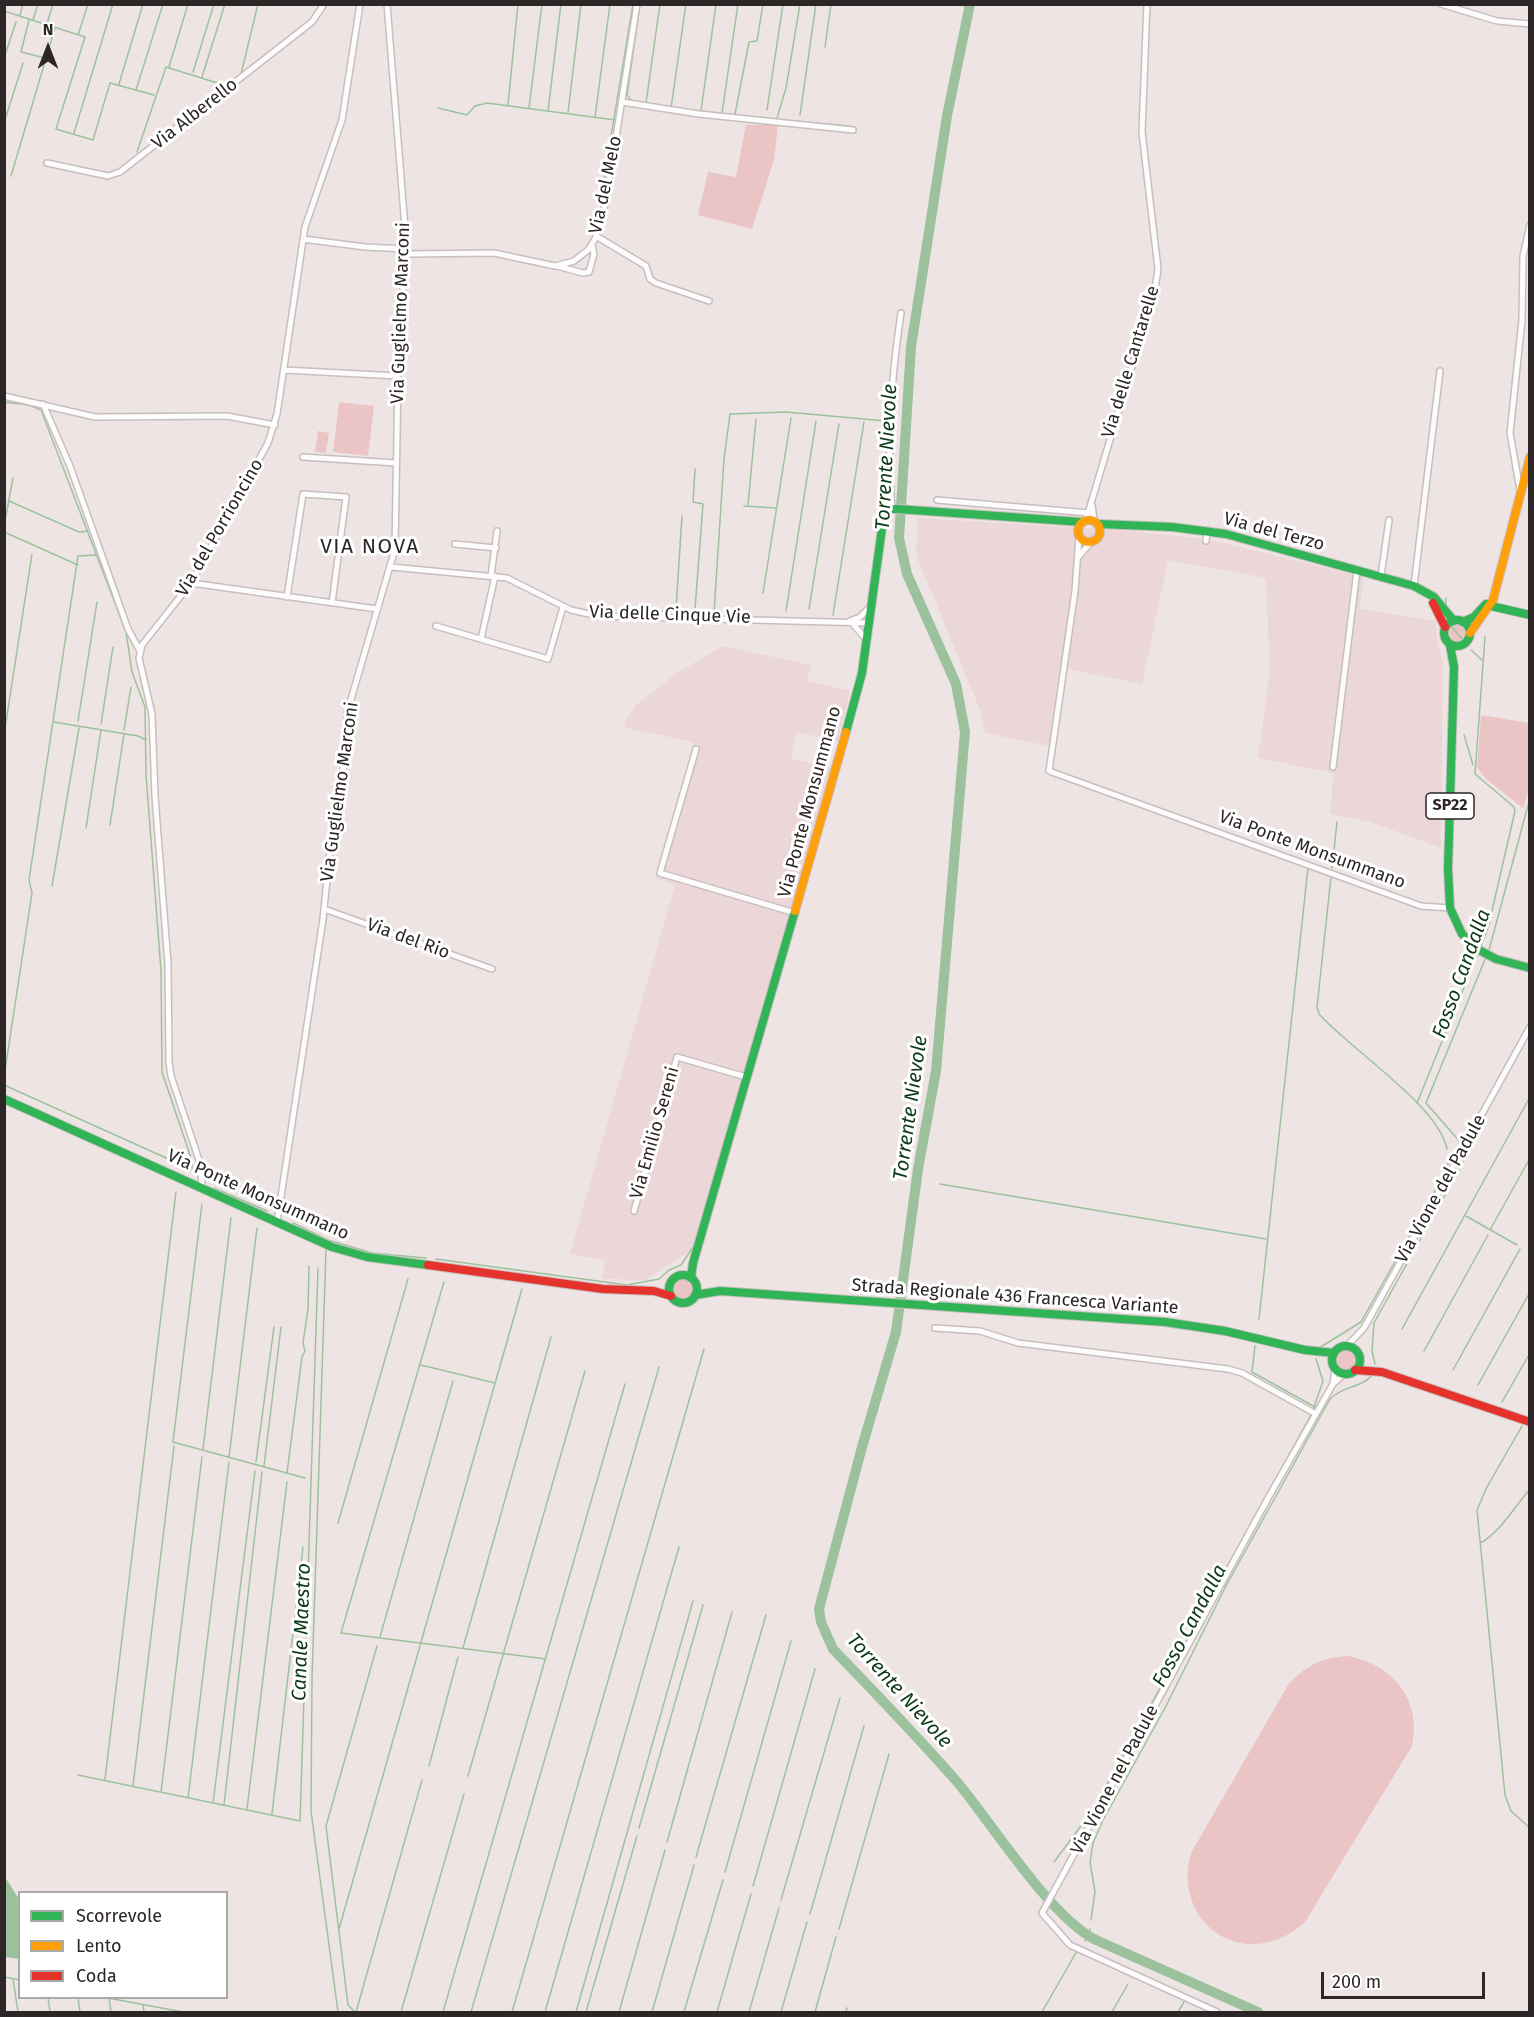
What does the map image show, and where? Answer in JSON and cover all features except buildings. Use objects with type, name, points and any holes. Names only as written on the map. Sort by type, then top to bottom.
[{"type":"main road","points":[[1463,622],[1470,633],[1491,606],[1520,491],[1527,478],[1530,457]]},
{"type":"main road","points":[[894,509],[1057,517],[1091,542],[1100,534],[1123,524]]},
{"type":"main road","name":"Via Ponte Monsummano","points":[[694,1281],[693,1263],[795,913],[861,673],[881,525],[884,514],[894,509]]},
{"type":"main road","name":"Via del Terzo","points":[[1057,517],[1207,530],[1418,588]]},
{"type":"main road","points":[[1079,533],[1090,520],[1100,534]]},
{"type":"main road","points":[[1418,588],[1432,601],[1445,627],[1454,621],[1463,622],[1483,608],[1496,588]]},
{"type":"main road","points":[[1418,588],[1434,597],[1454,621]]},
{"type":"main road","points":[[1491,606],[1530,615]]},
{"type":"main road","name":"SP22","points":[[1445,627],[1443,634],[1450,645],[1454,667],[1448,869],[1450,908],[1466,940],[1484,954],[1530,970]]},
{"type":"main road","name":"SP22","points":[[1454,667],[1460,646],[1467,641],[1470,633]]},
{"type":"main road","points":[[1450,645],[1460,646]]},
{"type":"main road","name":"Via Ponte Monsummano","points":[[4,1099],[332,1247],[367,1257],[603,1289],[654,1291]]},
{"type":"main road","points":[[654,1291],[669,1285],[676,1277],[683,1275],[693,1263]]},
{"type":"main road","points":[[683,1275],[720,1292]]},
{"type":"main road","points":[[694,1281],[695,1295]]},
{"type":"main road","points":[[669,1285],[670,1296]]},
{"type":"main road","points":[[654,1291],[684,1303],[695,1295],[720,1292]]},
{"type":"main road","name":"Strada Regionale 436 Francesca Variante","points":[[720,1292],[1165,1322],[1225,1330],[1305,1350]]},
{"type":"main road","points":[[1305,1350],[1334,1353],[1347,1346],[1355,1350],[1359,1358],[1382,1372],[1530,1422]]},
{"type":"main road","points":[[1305,1350],[1344,1374],[1355,1370],[1382,1372]]},
{"type":"main road","points":[[1333,1366],[1334,1353]]},
{"type":"main road","points":[[1355,1370],[1359,1358]]},
{"type":"street","name":"Via Alberello","points":[[47,163],[108,176],[120,172],[312,22],[324,4]]},
{"type":"street","name":"Via del Porrioncino","points":[[140,651],[191,584],[264,453],[274,425],[303,238],[312,203],[342,120],[360,4]]},
{"type":"street","name":"Via Guglielmo Marconi","points":[[277,1223],[324,909],[334,809],[343,774],[347,713],[377,609],[392,567],[396,531],[398,376],[406,252],[387,4]]},
{"type":"street","name":"Via del Melo","points":[[555,266],[578,258],[592,245],[596,236],[606,201],[637,4]]},
{"type":"street","name":"Via delle Cantarelle","points":[[1090,520],[1100,465],[1155,289],[1158,268],[1142,132],[1147,4]]},
{"type":"street","points":[[1441,4],[1497,21],[1530,24]]},
{"type":"street","points":[[622,102],[699,114],[853,130]]},
{"type":"street","points":[[1520,491],[1510,433],[1522,320],[1523,256],[1530,225]]},
{"type":"street","points":[[596,236],[646,266],[650,279],[656,283],[709,301]]},
{"type":"street","points":[[303,238],[406,252],[494,253],[587,273],[591,269],[594,254],[592,245]]},
{"type":"street","points":[[894,509],[888,433],[892,369],[901,313]]},
{"type":"street","points":[[284,370],[398,376]]},
{"type":"street","points":[[1418,588],[1440,371]]},
{"type":"street","points":[[4,396],[107,418],[227,416],[274,425]]},
{"type":"street","points":[[43,404],[70,466],[128,629],[140,651],[140,663],[152,714],[155,796],[168,964],[169,1062],[176,1092],[201,1166],[202,1188]]},
{"type":"street","points":[[303,457],[396,463]]},
{"type":"street","points":[[287,597],[303,494],[346,497],[332,603]]},
{"type":"street","points":[[937,500],[1057,517]]},
{"type":"street","name":"Via delle Cantarelle","points":[[1090,520],[1092,503]]},
{"type":"street","points":[[1381,576],[1389,520]]},
{"type":"street","points":[[1206,541],[1207,530]]},
{"type":"street","points":[[481,639],[494,576],[497,531]]},
{"type":"street","name":"Via Ponte Monsummano","points":[[1079,533],[1078,557],[1049,771],[1421,906],[1450,908]]},
{"type":"street","points":[[1078,557],[1091,542]]},
{"type":"street","points":[[455,544],[496,548]]},
{"type":"street","name":"Via delle Cinque Vie","points":[[392,567],[494,576],[516,582],[563,607],[584,614],[616,617],[869,623]]},
{"type":"street","points":[[1334,767],[1357,570]]},
{"type":"street","points":[[191,584],[377,609]]},
{"type":"street","points":[[849,621],[860,617],[871,606]]},
{"type":"street","points":[[436,626],[548,659],[563,607]]},
{"type":"street","points":[[849,621],[858,626],[867,640]]},
{"type":"street","points":[[696,749],[660,873],[795,913]]},
{"type":"street","name":"Via del Rio","points":[[324,909],[492,969]]},
{"type":"street","name":"Via Vione del Padule","points":[[1347,1346],[1364,1328],[1530,1027]]},
{"type":"street","name":"Via Emilio Sereni","points":[[634,1210],[676,1057],[746,1077]]},
{"type":"street","points":[[935,1328],[980,1331],[1018,1343],[1228,1369],[1242,1373],[1316,1414]]},
{"type":"street","name":"Via Vione nel Padule","points":[[1217,2013],[1070,1945],[1042,1913],[1268,1497],[1333,1384],[1333,1366]]},
{"type":"street","points":[[1333,1384],[1344,1374]]},
{"type":"shaded area","points":[[746,125],[778,125],[774,160],[752,229],[698,215],[708,172],[736,177]]},
{"type":"shaded area","points":[[339,402],[374,406],[368,456],[333,452]]},
{"type":"shaded area","points":[[318,431],[329,433],[326,453],[315,452]]},
{"type":"shaded area","points":[[918,518],[1119,530],[1208,539],[1363,577],[1360,609],[1436,621],[1437,640],[1443,664],[1441,848],[1370,822],[1331,814],[1333,773],[1258,758],[1270,672],[1266,578],[1168,560],[1142,684],[1059,667],[1049,746],[985,733],[981,712],[916,555]]},
{"type":"shaded area","points":[[1457,624],[1463,627],[1466,633],[1463,639],[1457,642],[1451,639],[1448,633],[1451,627]]},
{"type":"shaded area","points":[[723,646],[811,665],[807,681],[850,691],[838,741],[796,732],[791,759],[840,769],[835,791],[823,807],[737,1097],[696,1247],[645,1280],[602,1279],[605,1260],[570,1254],[675,885],[655,878],[694,742],[622,727],[636,705],[677,673]]},
{"type":"shaded area","points":[[1481,715],[1529,723],[1529,789],[1523,808],[1486,779],[1477,767]]},
{"type":"shaded area","points":[[683,1279],[690,1282],[693,1289],[690,1296],[683,1299],[676,1296],[673,1289],[676,1282]]},
{"type":"shaded area","points":[[1346,1350],[1353,1353],[1356,1360],[1353,1367],[1346,1370],[1339,1367],[1336,1360],[1339,1353]]},
{"type":"shaded area","points":[[1349,1656],[1379,1668],[1401,1688],[1413,1714],[1412,1746],[1305,1922],[1283,1937],[1260,1944],[1238,1942],[1219,1934],[1203,1920],[1192,1902],[1188,1879],[1191,1853],[1288,1685],[1315,1664],[1330,1658]]},
{"type":"shaded area","points":[[5,1877],[18,1897],[18,1959],[5,1957]]},
{"type":"waterway","points":[[20,15],[23,4]]},
{"type":"waterway","points":[[33,20],[38,4]]},
{"type":"waterway","points":[[47,24],[53,4]]},
{"type":"waterway","points":[[78,35],[88,4]]},
{"type":"waterway","points":[[74,133],[113,4]]},
{"type":"waterway","points":[[119,84],[143,4]]},
{"type":"waterway","points":[[136,90],[163,4]]},
{"type":"waterway","points":[[169,67],[188,4]]},
{"type":"waterway","points":[[193,72],[214,4]]},
{"type":"waterway","points":[[202,77],[225,4]]},
{"type":"waterway","points":[[241,74],[258,4]]},
{"type":"waterway","points":[[508,105],[518,4]]},
{"type":"waterway","points":[[529,108],[542,4]]},
{"type":"waterway","points":[[548,111],[561,4]]},
{"type":"waterway","points":[[568,113],[581,4]]},
{"type":"waterway","points":[[595,117],[610,4]]},
{"type":"waterway","points":[[602,190],[633,4]]},
{"type":"waterway","points":[[631,100],[627,95],[640,4]]},
{"type":"waterway","points":[[646,103],[660,4]]},
{"type":"waterway","points":[[671,108],[686,4]]},
{"type":"waterway","points":[[701,111],[716,4]]},
{"type":"waterway","points":[[722,113],[738,4]]},
{"type":"waterway","points":[[735,114],[749,42],[757,41],[763,4]]},
{"type":"waterway","points":[[767,110],[783,4]]},
{"type":"waterway","points":[[777,118],[786,88],[800,4]]},
{"type":"waterway","points":[[800,115],[816,4]]},
{"type":"waterway","points":[[825,47],[831,4]]},
{"type":"waterway","name":"Torrente Nievole","points":[[970,4],[947,116],[911,347],[899,538],[907,574],[956,684],[965,732],[936,1071],[918,1169],[896,1332],[862,1447],[819,1609],[821,1622],[833,1649],[958,1783],[1023,1869],[1060,1912],[1096,1940],[1258,2012]]},
{"type":"waterway","points":[[4,11],[85,37],[56,129],[93,140],[110,83],[154,95]]},
{"type":"waterway","points":[[29,20],[21,52],[45,58]]},
{"type":"waterway","points":[[4,58],[16,22]]},
{"type":"waterway","points":[[11,176],[55,28]]},
{"type":"waterway","points":[[4,123],[23,63]]},
{"type":"waterway","points":[[137,152],[166,67],[227,86]]},
{"type":"waterway","points":[[438,108],[467,115],[475,106],[487,103],[615,120]]},
{"type":"waterway","points":[[689,110],[717,113]]},
{"type":"waterway","points":[[760,118],[848,126]]},
{"type":"waterway","points":[[4,402],[29,405],[41,410],[126,632],[132,672],[145,707],[146,775],[161,971],[162,1072],[192,1161],[192,1169]]},
{"type":"waterway","points":[[657,611],[714,613],[724,459],[730,414],[786,412],[886,421]]},
{"type":"waterway","points":[[763,593],[791,418]]},
{"type":"waterway","points":[[748,505],[756,419]]},
{"type":"waterway","points":[[786,611],[816,421]]},
{"type":"waterway","points":[[833,615],[864,422]]},
{"type":"waterway","points":[[809,609],[839,424]]},
{"type":"waterway","points":[[695,469],[693,502],[703,504],[695,609]]},
{"type":"waterway","points":[[4,526],[13,478]]},
{"type":"waterway","points":[[9,501],[79,532],[88,531]]},
{"type":"waterway","points":[[744,506],[776,508]]},
{"type":"waterway","points":[[676,609],[682,516]]},
{"type":"waterway","points":[[4,532],[78,565]]},
{"type":"waterway","points":[[4,735],[32,554]]},
{"type":"waterway","points":[[4,1077],[32,893],[29,880],[78,556],[96,555]]},
{"type":"waterway","points":[[1446,598],[1446,605]]},
{"type":"waterway","points":[[78,721],[97,602]]},
{"type":"waterway","points":[[1452,627],[1462,639]]},
{"type":"waterway","points":[[1481,946],[1488,928],[1515,811],[1514,807],[1475,774],[1485,637]]},
{"type":"waterway","points":[[101,724],[113,647]]},
{"type":"waterway","points":[[1471,650],[1482,660]]},
{"type":"waterway","points":[[124,730],[131,687]]},
{"type":"waterway","points":[[54,722],[138,736],[146,740]]},
{"type":"waterway","points":[[52,886],[79,728]]},
{"type":"waterway","points":[[86,828],[101,730]]},
{"type":"waterway","points":[[110,825],[124,734]]},
{"type":"waterway","points":[[1464,735],[1473,765]]},
{"type":"waterway","name":"Fosso Candalla","points":[[1489,950],[1530,798]]},
{"type":"waterway","points":[[1332,868],[1337,822]]},
{"type":"waterway","points":[[1259,1319],[1308,868]]},
{"type":"waterway","points":[[1331,877],[1317,1007],[1319,1014],[1411,1097],[1440,1132],[1447,1149]]},
{"type":"waterway","points":[[1417,1103],[1478,953]]},
{"type":"waterway","name":"Fosso Candalla","points":[[1462,1144],[1426,1103],[1486,957]]},
{"type":"waterway","points":[[4,1085],[193,1170]]},
{"type":"waterway","points":[[1402,1329],[1530,1097]]},
{"type":"waterway","name":"Fosso Candalla","points":[[1375,1364],[1372,1351],[1374,1323],[1467,1155],[1466,1150]]},
{"type":"waterway","points":[[1319,1348],[1361,1322],[1447,1169],[1449,1158]]},
{"type":"waterway","points":[[1490,1230],[1530,1158]]},
{"type":"waterway","points":[[940,1184],[1266,1239]]},
{"type":"waterway","points":[[214,1188],[267,1211]]},
{"type":"waterway","points":[[105,1779],[176,1192]]},
{"type":"waterway","points":[[202,1204],[173,1442],[305,1478]]},
{"type":"waterway","points":[[1466,1216],[1517,1245]]},
{"type":"waterway","points":[[203,1449],[231,1218]]},
{"type":"waterway","points":[[293,1223],[328,1240],[372,1253],[426,1258]]},
{"type":"waterway","points":[[229,1457],[257,1228]]},
{"type":"waterway","points":[[1424,1351],[1488,1235]]},
{"type":"waterway","points":[[436,1259],[627,1285],[659,1279],[669,1270],[681,1265],[693,1247]]},
{"type":"waterway","points":[[1453,1370],[1520,1249]]},
{"type":"waterway","name":"Canale Maestro","points":[[326,1250],[312,1678],[311,1811],[338,2012]]},
{"type":"waterway","points":[[287,1473],[302,1357],[305,1351],[303,1343],[308,1309],[309,1266]]},
{"type":"waterway","points":[[78,1775],[300,1821],[318,1268]]},
{"type":"waterway","points":[[338,1523],[408,1279]]},
{"type":"waterway","points":[[444,1282],[341,1633],[546,1659]]},
{"type":"waterway","points":[[339,1929],[522,1289]]},
{"type":"waterway","points":[[1478,1385],[1530,1292]]},
{"type":"waterway","points":[[256,1462],[274,1327]]},
{"type":"waterway","points":[[264,1466],[281,1327]]},
{"type":"waterway","points":[[463,1648],[551,1337]]},
{"type":"waterway","points":[[1255,1346],[1252,1372],[1315,1407]]},
{"type":"waterway","points":[[512,2012],[704,1349]]},
{"type":"waterway","points":[[1502,1402],[1530,1353]]},
{"type":"waterway","points":[[1313,1410],[1323,1381],[1316,1359]]},
{"type":"waterway","points":[[421,1365],[495,1383]]},
{"type":"waterway","points":[[471,2012],[659,1367]]},
{"type":"waterway","points":[[468,1776],[585,1371]]},
{"type":"waterway","name":"Fosso Candalla","points":[[1091,1920],[1095,1891],[1090,1863],[1093,1843],[1103,1820],[1165,1708],[1227,1584],[1330,1399],[1372,1375]]},
{"type":"waterway","points":[[380,1637],[453,1381]]},
{"type":"waterway","points":[[443,2012],[625,1384]]},
{"type":"waterway","points":[[1054,1862],[1092,1811],[1311,1415]]},
{"type":"waterway","points":[[1522,1426],[1487,1487],[1477,1510],[1505,1795],[1511,1811],[1530,1828]]},
{"type":"waterway","points":[[133,1785],[174,1446]]},
{"type":"waterway","points":[[161,1792],[202,1457]]},
{"type":"waterway","points":[[188,1798],[229,1462]]},
{"type":"waterway","points":[[213,1803],[255,1471]]},
{"type":"waterway","points":[[224,1805],[262,1472]]},
{"type":"waterway","points":[[247,1809],[287,1482]]},
{"type":"waterway","points":[[1480,1543],[1494,1533],[1530,1489]]},
{"type":"waterway","points":[[272,1814],[303,1547]]},
{"type":"waterway","points":[[545,2012],[679,1547]]},
{"type":"waterway","points":[[576,2012],[693,1601]]},
{"type":"waterway","points":[[639,1828],[703,1605]]},
{"type":"waterway","points":[[667,1842],[732,1612]]},
{"type":"waterway","points":[[696,1857],[766,1615]]},
{"type":"waterway","points":[[725,1872],[791,1641]]},
{"type":"waterway","points":[[355,2012],[348,2005],[326,1826],[377,1646]]},
{"type":"waterway","points":[[429,1766],[458,1657]]},
{"type":"waterway","points":[[753,1886],[815,1669]]},
{"type":"waterway","points":[[781,1900],[840,1698]]},
{"type":"waterway","points":[[810,1914],[864,1726]]},
{"type":"waterway","points":[[839,1929],[889,1754]]},
{"type":"waterway","points":[[356,2012],[422,1780]]},
{"type":"waterway","points":[[401,2012],[464,1794]]},
{"type":"waterway","points":[[586,2012],[637,1836]]},
{"type":"waterway","points":[[619,2012],[665,1850]]},
{"type":"waterway","points":[[652,2012],[694,1865]]},
{"type":"waterway","points":[[684,2012],[723,1880]]},
{"type":"waterway","points":[[717,2012],[751,1894]]},
{"type":"waterway","points":[[749,2012],[779,1908]]},
{"type":"waterway","points":[[781,2012],[807,1922]]},
{"type":"waterway","name":"Fosso Candalla","points":[[1085,1941],[1090,1929]]},
{"type":"waterway","points":[[815,2012],[836,1937]]},
{"type":"waterway","name":"Fosso Candalla","points":[[1042,2012],[1077,1951]]},
{"type":"waterway","points":[[4,1977],[18,1980]]},
{"type":"waterway","points":[[13,1979],[18,2012]]},
{"type":"waterway","points":[[1112,2012],[1128,1984]]},
{"type":"waterway","points":[[48,1999],[50,2012]]},
{"type":"waterway","points":[[78,1999],[80,2012]]},
{"type":"waterway","points":[[109,1999],[111,2012]]},
{"type":"waterway","points":[[113,1999],[183,2012]]},
{"type":"waterway","points":[[1178,2012],[1184,2002]]},
{"type":"waterway","points":[[143,2005],[144,2012]]},
{"type":"waterway","points":[[846,2012],[847,2008]]},
{"type":"traffic: fast","points":[[846,732],[862,673],[884,514],[890,509],[897,509],[1082,522]]},
{"type":"traffic: fast","points":[[1099,524],[1172,527],[1226,534],[1414,586],[1434,597],[1454,621]]},
{"type":"traffic: fast","points":[[1463,622],[1474,617],[1486,604]]},
{"type":"traffic: fast","points":[[1491,606],[1530,615]]},
{"type":"traffic: fast","points":[[1457,620],[1466,624],[1470,633],[1466,642],[1457,646],[1448,642],[1444,633],[1448,624],[1457,620]]},
{"type":"traffic: fast","points":[[1450,645],[1454,667],[1448,869],[1450,908],[1462,934],[1477,949],[1496,959],[1530,968]]},
{"type":"traffic: fast","points":[[691,1278],[693,1263],[795,911]]},
{"type":"traffic: fast","points":[[4,1099],[332,1247],[367,1257],[428,1265]]},
{"type":"traffic: fast","points":[[683,1275],[693,1279],[697,1289],[693,1299],[683,1303],[673,1299],[669,1289],[673,1279],[683,1275]]},
{"type":"traffic: fast","points":[[695,1295],[720,1291],[1165,1322],[1225,1331],[1305,1350],[1334,1353]]},
{"type":"traffic: fast","points":[[1346,1346],[1356,1350],[1360,1360],[1356,1370],[1346,1374],[1336,1370],[1332,1360],[1336,1350],[1346,1346]]},
{"type":"traffic: slow","points":[[1470,633],[1493,600],[1530,457]]},
{"type":"traffic: slow","points":[[1089,520],[1097,523],[1100,531],[1097,539],[1089,542],[1081,539],[1078,531],[1081,523],[1089,520]]},
{"type":"traffic: slow","points":[[795,911],[846,732]]},
{"type":"traffic: jam","points":[[1433,603],[1445,627]]},
{"type":"traffic: jam","points":[[428,1265],[603,1289],[654,1291],[671,1296]]},
{"type":"traffic: jam","points":[[1355,1370],[1382,1372],[1530,1422]]},
{"type":"district","name":"VIA NOVA","points":[[370,547]]}]
